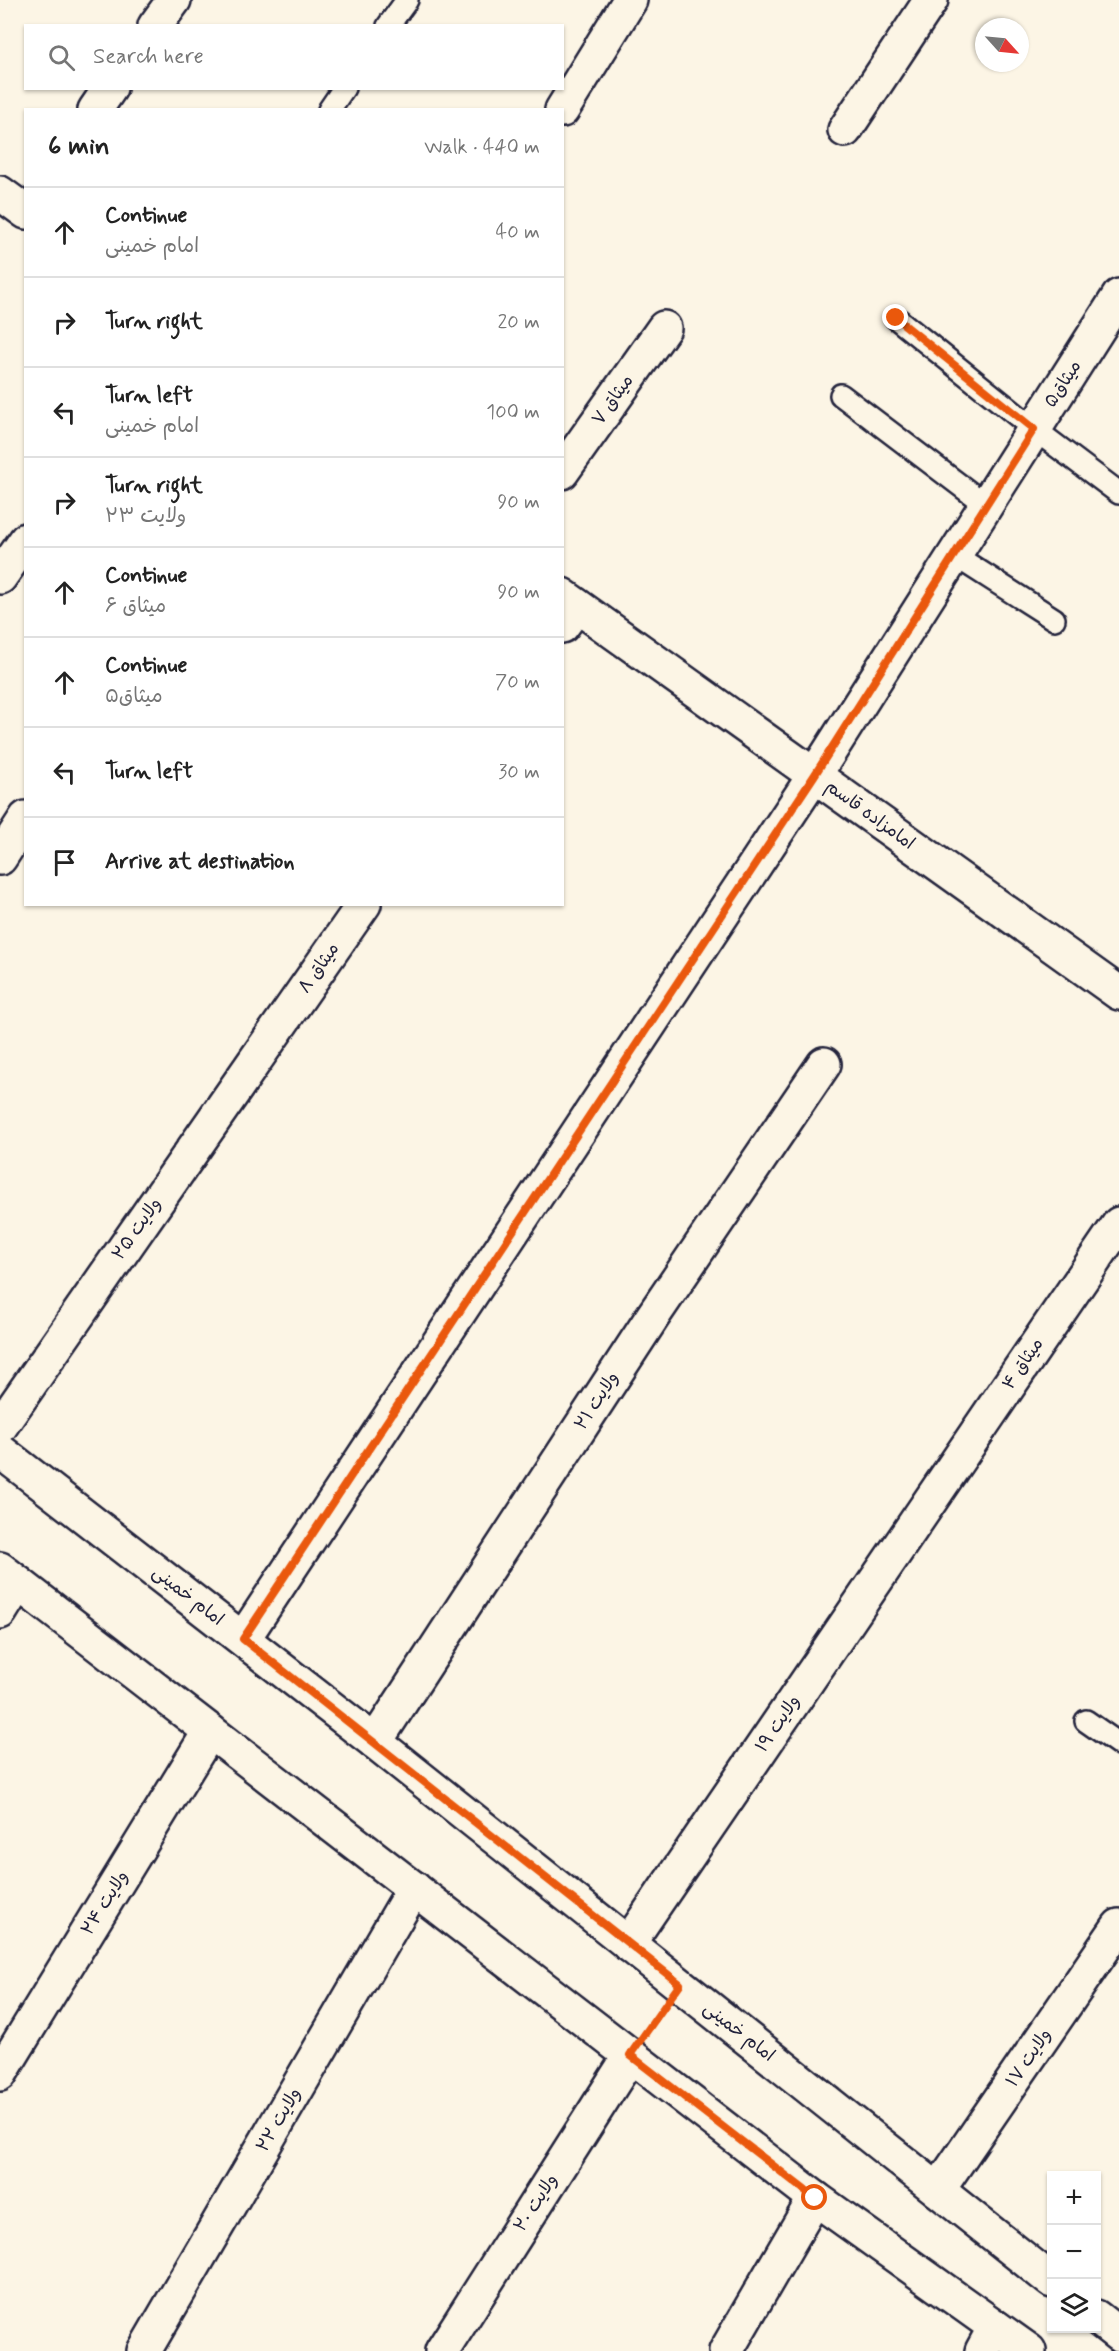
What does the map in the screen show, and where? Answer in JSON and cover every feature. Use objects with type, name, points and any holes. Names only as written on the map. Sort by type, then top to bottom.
[{"type":"street","points":[[156,24],[174,0]]},
{"type":"street","points":[[563,108],[630,0]]},
{"type":"street","points":[[845,130],[931,0]]},
{"type":"street","points":[[96,108],[109,90]]},
{"type":"street","name":"میثاق۵","points":[[243,1639],[814,776],[1118,300]]},
{"type":"street","name":"میثاق ۷","points":[[564,469],[664,328]]},
{"type":"street","points":[[0,577],[24,543]]},
{"type":"street","name":"امامزاده قاسم","points":[[567,609],[814,776],[1119,993]]},
{"type":"street","points":[[0,858],[24,822]]},
{"type":"street","name":"میثاق ۸","points":[[274,1032],[363,906]]},
{"type":"street","name":"ولایت ۲۵","points":[[0,1427],[274,1032]]},
{"type":"street","name":"ولایت ۲۱","points":[[375,1742],[646,1326],[824,1064]]},
{"type":"street","name":"میثاق ۴","points":[[928,1504],[1119,1224]]},
{"type":"street","name":"امام خمینی","points":[[0,1451],[375,1742],[1049,2279]]},
{"type":"street","name":"ولایت ۱۹","points":[[628,1944],[928,1504]]},
{"type":"street","points":[[0,1612],[9,1576],[815,2198],[989,2339],[1029,2351]]},
{"type":"street","name":"ولایت ۲۴","points":[[0,2074],[210,1731]]},
{"type":"street","name":"ولایت ۲۲","points":[[144,2351],[414,1888]]},
{"type":"street","name":"ولایت ۱۷","points":[[938,2190],[1119,1926]]},
{"type":"street","name":"ولایت ۲۰","points":[[442,2351],[630,2055]]},
{"type":"street","points":[[726,2351],[815,2198]]},
{"type":"street","points":[[1101,2321],[1119,2335]]},
{"type":"lane","points":[[389,24],[406,0]]},
{"type":"lane","points":[[330,108],[343,90]]},
{"type":"lane","points":[[896,318],[1034,429],[1119,493]]},
{"type":"lane","points":[[842,395],[986,505]]},
{"type":"lane","points":[[954,555],[1054,619]]},
{"type":"lane","points":[[1086,1721],[1119,1744]]},
{"type":"path","points":[[630,2055],[680,1984]]},
{"type":"route","points":[[815,2198],[630,2055],[680,1984],[243,1639],[814,776],[1034,429],[896,318]]}]
